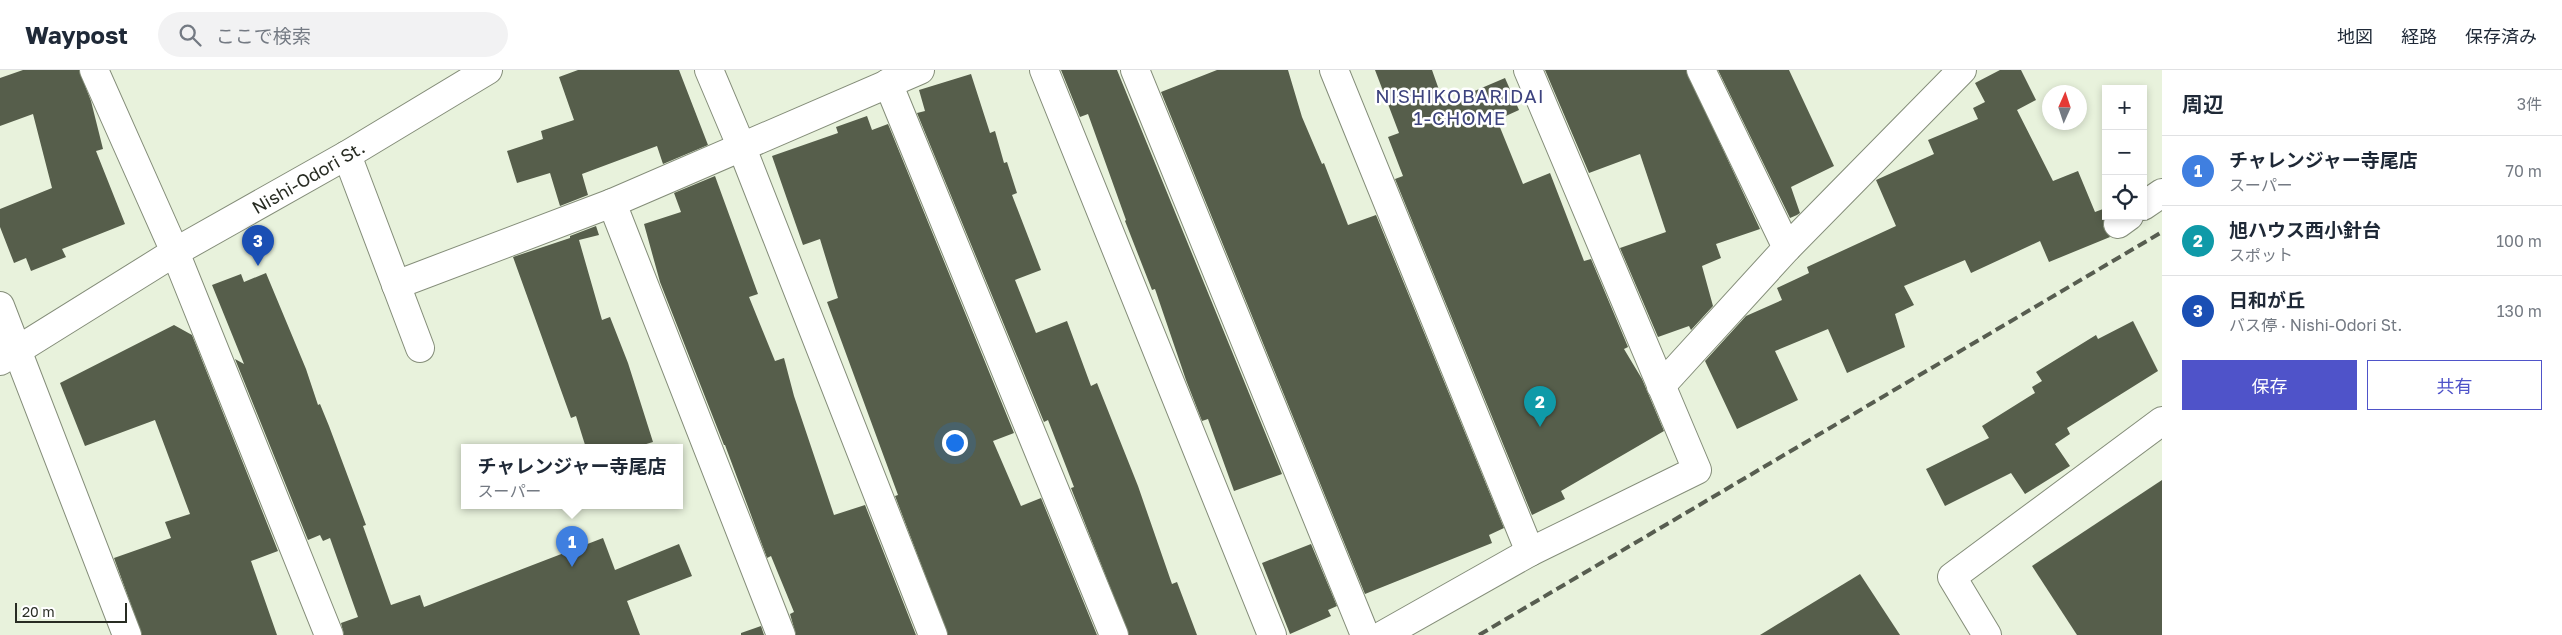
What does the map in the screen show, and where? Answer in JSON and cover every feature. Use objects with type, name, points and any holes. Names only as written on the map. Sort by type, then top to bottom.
[{"type":"street","points":[[94,70],[175,252],[329,635]]},
{"type":"street","name":"Nishi-Odori St.","points":[[9,356],[175,252],[347,155],[488,70]]},
{"type":"street","points":[[709,70],[742,148],[933,635]]},
{"type":"street","points":[[396,285],[612,203],[920,70]]},
{"type":"street","points":[[1044,70],[1272,635]]},
{"type":"street","points":[[1135,70],[1365,635]]},
{"type":"street","points":[[1334,70],[1530,552]]},
{"type":"street","points":[[1383,635],[1530,552],[1697,470],[1528,70]]},
{"type":"street","points":[[1701,70],[1786,248]]},
{"type":"street","points":[[1661,386],[1786,248],[1952,74]]},
{"type":"street","points":[[888,83],[1114,635]]},
{"type":"street","points":[[347,155],[420,348]]},
{"type":"street","points":[[2147,203],[2162,193]]},
{"type":"street","points":[[612,203],[780,635]]},
{"type":"street","points":[[0,306],[9,356],[127,635]]},
{"type":"street","points":[[1987,635],[1952,577],[2162,421]]},
{"type":"building","points":[[23,70],[79,70],[91,101],[103,149],[96,151],[125,224],[62,249],[66,257],[31,271],[26,258],[14,263],[0,227],[0,209],[52,188],[33,114],[0,126],[0,78]]},
{"type":"building","points":[[578,70],[679,70],[708,145],[663,164],[657,146],[582,174],[588,195],[560,206],[550,173],[517,183],[507,151],[543,139],[541,131],[574,120],[559,77]]},
{"type":"building","points":[[1061,70],[1117,70],[1282,474],[1234,491],[1208,419],[1202,421],[1186,380],[1155,289],[1152,290],[1125,221],[1088,114],[1080,117]]},
{"type":"building","points":[[1217,70],[1288,70],[1302,117],[1322,164],[1324,163],[1348,225],[1376,215],[1504,528],[1489,535],[1492,543],[1365,594],[1161,92]]},
{"type":"building","points":[[1375,70],[1432,70],[1444,104],[1505,78],[1519,110],[1497,120],[1523,184],[1550,173],[1584,261],[1591,259],[1628,347],[1624,349],[1642,379],[1664,431],[1561,491],[1565,499],[1532,515],[1395,179],[1403,176],[1388,137],[1399,133]]},
{"type":"building","points":[[1545,70],[1686,70],[1760,229],[1716,244],[1721,258],[1702,266],[1713,306],[1691,330],[1689,326],[1658,337],[1620,248],[1666,232],[1640,154],[1589,173]]},
{"type":"building","points":[[1718,70],[1789,70],[1834,166],[1791,187],[1800,213],[1797,215],[1790,218]]},
{"type":"building","points":[[2000,70],[2021,70],[2036,100],[2017,110],[2053,181],[2078,171],[2095,212],[2102,209],[2102,220],[2105,220],[2103,226],[2110,237],[2049,262],[2040,241],[1971,273],[1965,260],[1904,286],[1914,305],[1895,314],[1905,347],[1847,373],[1828,329],[1775,351],[1798,400],[1737,429],[1705,361],[1746,316],[1782,300],[1777,288],[1809,273],[1807,267],[1896,226],[1876,180],[1934,154],[1928,140],[1978,119],[1973,108],[1985,102],[1975,83]]},
{"type":"building","points":[[971,74],[990,133],[995,131],[1004,163],[1007,162],[1017,193],[1012,195],[1041,270],[1015,280],[1036,333],[1067,321],[1091,386],[1097,383],[1138,486],[1172,584],[1177,582],[1197,635],[1129,635],[1071,488],[1074,487],[1048,420],[1044,422],[917,113],[925,111],[919,90]]},
{"type":"building","points":[[867,116],[872,130],[888,124],[1014,433],[993,441],[1021,506],[1041,498],[1097,635],[948,635],[895,496],[898,495],[827,302],[838,298],[820,239],[803,245],[772,156],[838,133],[836,127]]},
{"type":"building","points":[[715,176],[758,294],[749,297],[775,361],[784,358],[794,396],[834,515],[865,505],[916,635],[796,635],[790,614],[794,612],[771,556],[767,558],[725,445],[660,282],[644,224],[681,212],[674,193]]},
{"type":"building","points":[[596,226],[599,235],[579,240],[602,320],[610,317],[628,363],[653,442],[646,444],[585,444],[576,416],[571,418],[513,257],[570,238],[570,236]]},
{"type":"building","points":[[266,273],[306,369],[318,405],[320,404],[329,426],[366,525],[363,526],[391,605],[420,595],[424,607],[603,538],[615,570],[679,544],[692,576],[627,601],[640,635],[344,635],[341,623],[358,617],[330,538],[323,541],[320,535],[308,540],[235,359],[244,364],[212,285],[241,274],[244,282]]},
{"type":"building","points":[[2133,321],[2158,371],[2067,428],[2070,434],[2055,444],[2070,466],[2025,494],[2011,473],[1945,506],[1926,469],[1989,438],[1982,426],[2035,393],[2032,387],[2042,381],[2036,372],[2096,335],[2098,339]]},
{"type":"building","points":[[174,325],[192,335],[278,551],[251,561],[277,635],[142,635],[114,558],[171,538],[165,522],[190,514],[155,420],[85,446],[60,383]]},
{"type":"building","points":[[2162,480],[2162,635],[2077,635],[2032,566]]},
{"type":"building","points":[[1311,544],[1337,606],[1328,610],[1331,616],[1290,634],[1262,563]]},
{"type":"building","points":[[1860,574],[1900,635],[1760,635]]},
{"type":"building","points":[[761,626],[764,635],[741,635],[741,633]]},
{"type":"railway","points":[[1479,635],[2162,232]]},
{"type":"place","name":"日和が丘","points":[[258,266]]},
{"type":"place","name":"旭ハウス西小針台","points":[[1540,427]]},
{"type":"place","name":"チャレンジャー寺尾店","points":[[572,567]]},
{"type":"district","name":"NISHIKOBARIDAI 1-CHOME","points":[[1460,106]]}]
